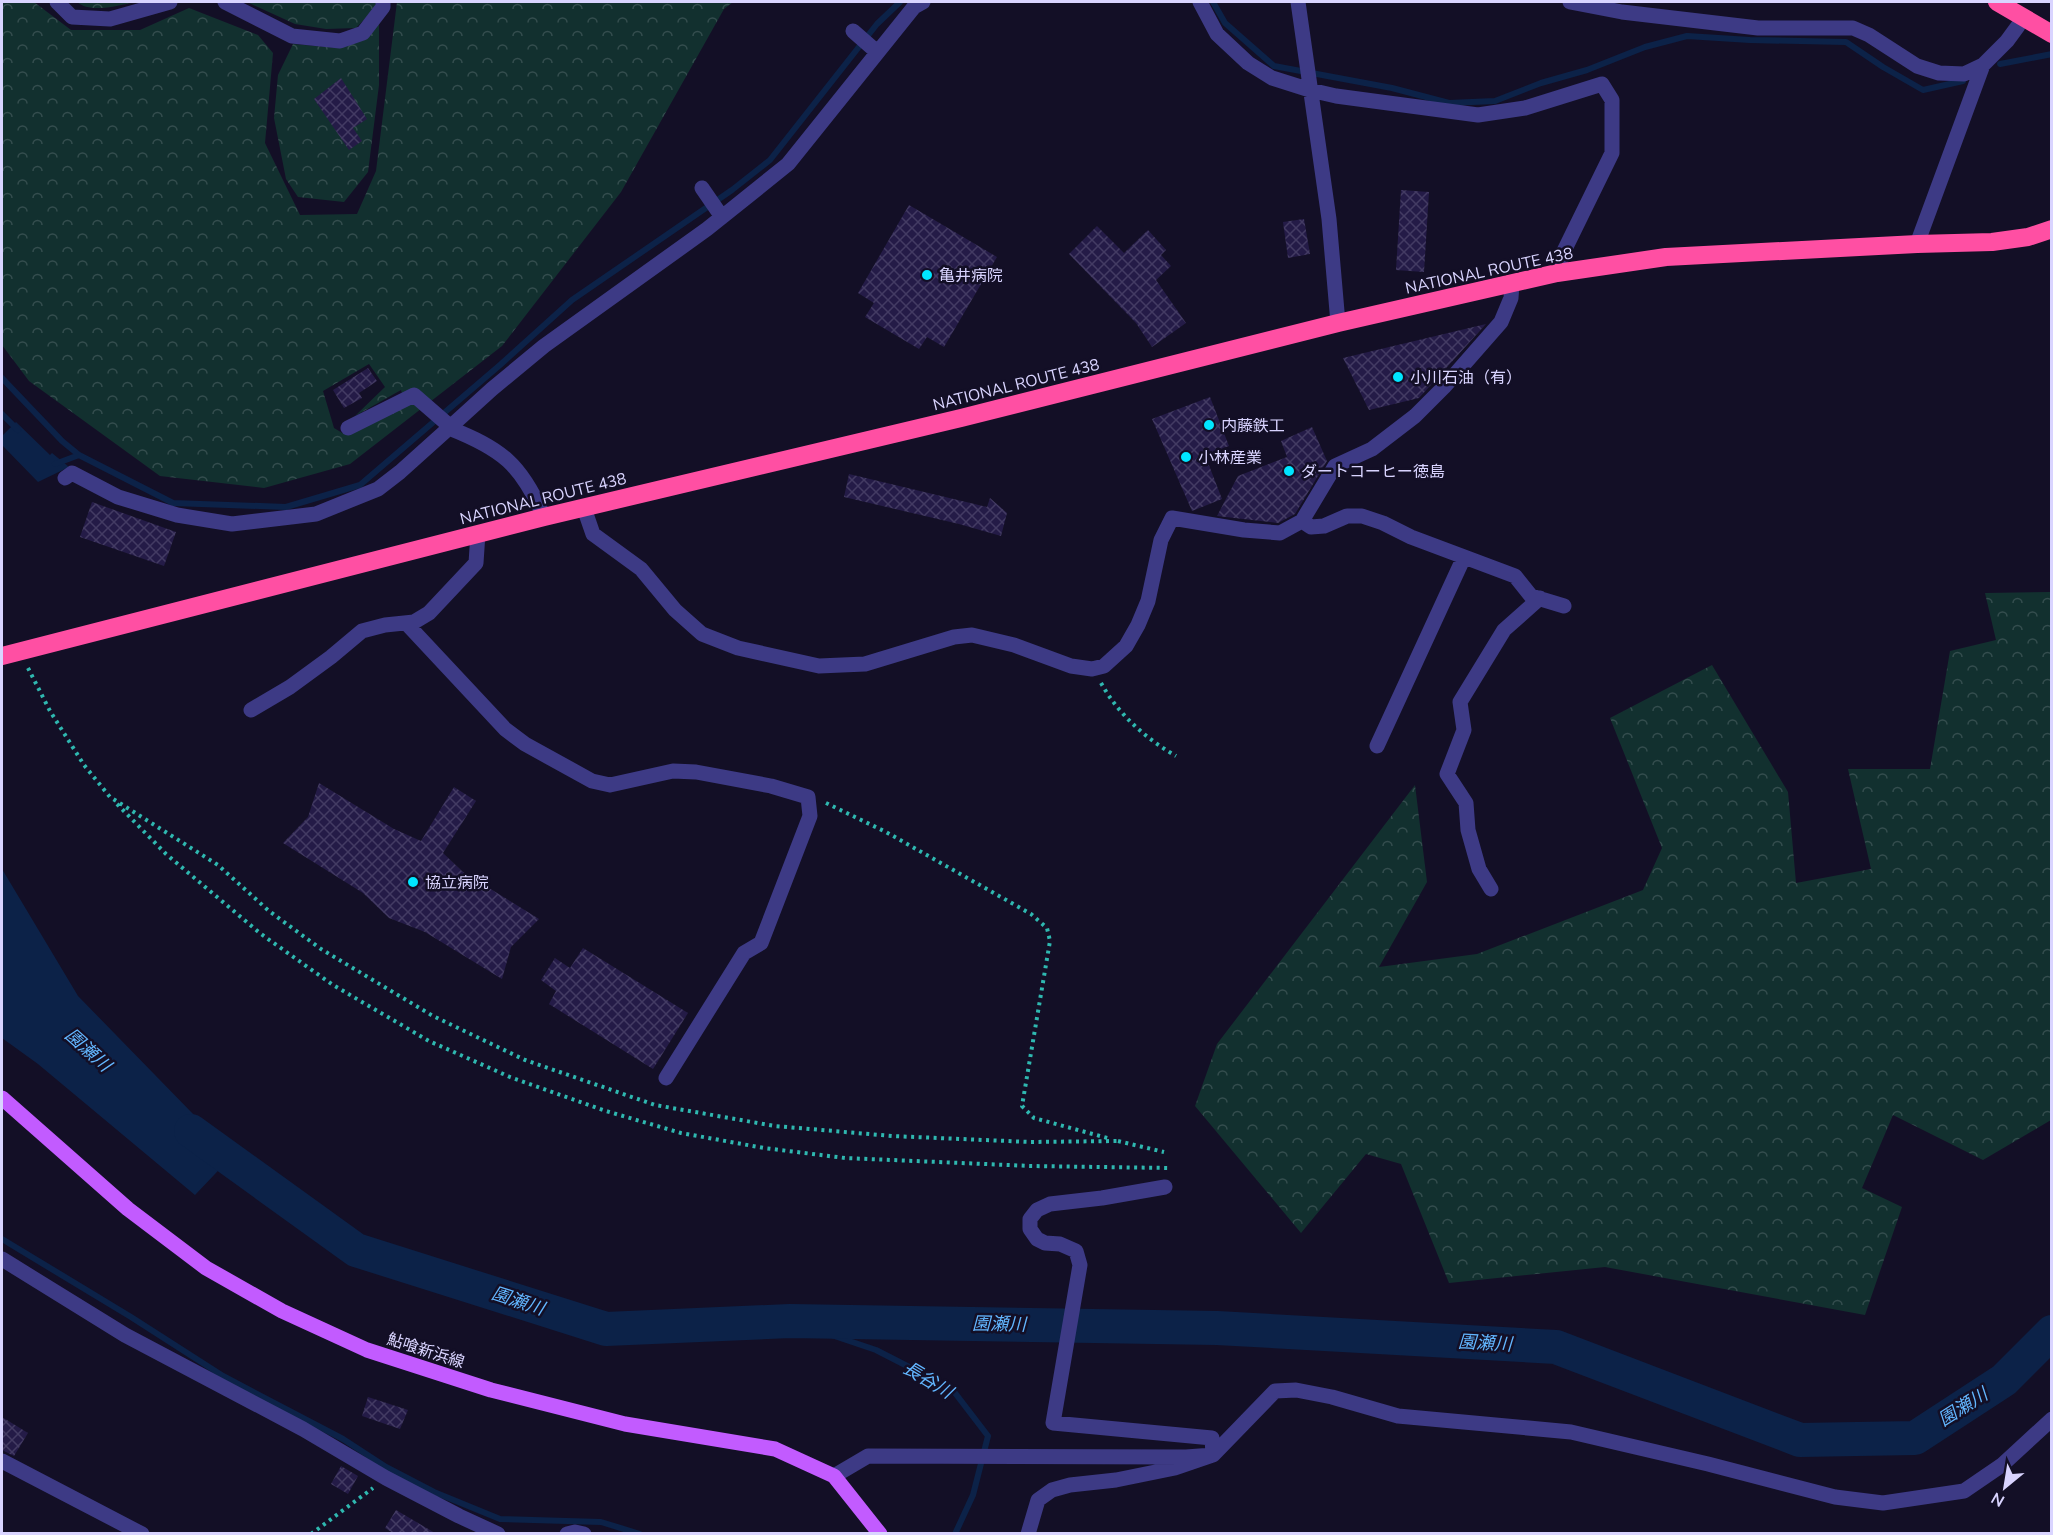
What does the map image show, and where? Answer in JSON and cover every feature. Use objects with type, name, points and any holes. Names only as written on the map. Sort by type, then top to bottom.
[{"type":"highway","points":[[1997,2],[2052,34]]},
{"type":"highway","name":"NATIONAL ROUTE 438","points":[[11,654],[478,533],[962,418],[1338,323],[1557,273],[1666,257],[1992,242],[2028,237],[2052,229]]},
{"type":"main road","name":"鮎喰新浜線","points":[[2,1098],[128,1209],[206,1268],[282,1311],[367,1350],[491,1390],[625,1424],[775,1449],[834,1476],[875,1531]]},
{"type":"street","points":[[57,2],[72,17],[110,19],[170,2]]},
{"type":"street","points":[[225,2],[292,36],[340,41],[363,33],[383,7],[383,2]]},
{"type":"street","points":[[65,478],[72,473],[118,497],[177,515],[232,524],[316,514],[378,489],[447,425],[544,346],[722,217],[788,164],[914,7],[923,2]]},
{"type":"street","points":[[1200,2],[1217,34],[1248,63],[1272,78],[1336,96],[1478,115],[1525,108],[1602,84],[1612,100],[1612,153],[1563,252],[1557,273]]},
{"type":"street","points":[[1298,2],[1329,219],[1338,323]]},
{"type":"street","points":[[1570,2],[1622,12],[1758,28],[1853,28],[1869,35],[1917,66],[1940,73],[1964,74],[1983,65],[2018,26]]},
{"type":"street","points":[[853,31],[877,52]]},
{"type":"street","points":[[1917,244],[1983,65]]},
{"type":"street","points":[[702,188],[722,217]]},
{"type":"street","points":[[584,508],[593,534],[641,569],[675,610],[702,634],[738,648],[819,666],[843,666],[865,664],[954,637],[972,635],[1014,645],[1071,666],[1097,668],[1104,666],[1126,646],[1138,625],[1148,601],[1161,540],[1172,518],[1244,530],[1280,533],[1302,521],[1335,466],[1372,449],[1415,416],[1444,387],[1501,322],[1512,298],[1512,284]]},
{"type":"street","points":[[348,428],[414,395],[447,425],[503,454],[518,470],[533,492],[543,517]]},
{"type":"street","points":[[1302,521],[1311,527],[1323,526],[1347,516],[1362,516],[1383,522],[1411,537],[1515,576],[1531,596],[1564,606]]},
{"type":"street","points":[[251,710],[290,687],[362,631],[385,625],[414,622],[429,613],[476,563],[478,533]]},
{"type":"street","points":[[1377,746],[1464,557]]},
{"type":"street","points":[[1491,889],[1479,869],[1468,830],[1466,803],[1448,774],[1464,730],[1460,702],[1504,630],[1539,598]]},
{"type":"street","points":[[406,623],[505,729],[525,744],[592,781],[610,785],[656,773],[696,772],[771,786],[808,797],[810,816],[761,943],[744,953],[666,1078]]},
{"type":"street","points":[[1165,1187],[1050,1204],[1037,1210],[1030,1219],[1030,1229],[1037,1239],[1045,1243],[1060,1244],[1076,1251],[1080,1265],[1053,1423],[1212,1438],[1213,1455]]},
{"type":"street","points":[[2,1259],[125,1335],[303,1429],[386,1478],[459,1516],[498,1533]]},
{"type":"street","points":[[1028,1533],[1038,1500],[1052,1490],[1175,1468],[1213,1455],[1275,1391],[1296,1390],[1332,1397],[1398,1416],[1571,1432],[1835,1497],[1883,1503],[1964,1491],[2002,1465],[2052,1419]]},
{"type":"street","points":[[834,1476],[868,1456],[1186,1457],[1213,1455]]},
{"type":"street","points":[[2,1461],[142,1533]]},
{"type":"street","points":[[567,1533],[585,1533]]},
{"type":"path","points":[[11,654],[84,765],[110,797],[166,854],[261,934],[333,985],[429,1041],[510,1077],[606,1111],[681,1133],[764,1148],[845,1158],[1031,1166],[1169,1168]]},
{"type":"path","points":[[1097,668],[1100,681],[1110,698],[1131,724],[1176,756]]},
{"type":"path","points":[[110,797],[218,865],[269,911],[321,949],[433,1016],[525,1060],[655,1105],[775,1126],[892,1136],[1030,1143],[1119,1141]]},
{"type":"path","points":[[808,797],[886,832],[1031,914],[1047,928],[1050,941],[1022,1106],[1034,1118],[1164,1152]]},
{"type":"path","points":[[311,1533],[386,1478]]},
{"type":"green space","points":[[2,2],[34,2],[71,30],[140,30],[189,8],[258,35],[273,53],[265,143],[300,215],[357,214],[376,171],[397,2],[733,2],[724,9],[621,192],[502,346],[350,464],[264,488],[160,476],[29,381],[2,345]],"holes":[[[369,364],[385,387],[355,416],[401,390],[405,404],[344,434],[334,428],[323,391]]]},
{"type":"green space","points":[[77,2],[136,2],[97,8],[83,6]]},
{"type":"green space","points":[[247,2],[377,2],[377,6],[356,28],[326,29],[295,24]]},
{"type":"green space","points":[[379,23],[379,85],[368,172],[344,202],[298,197],[286,179],[274,118],[278,75],[293,44],[339,48]]},
{"type":"green space","points":[[2051,592],[2051,1120],[1983,1160],[1893,1115],[1862,1188],[1902,1207],[1865,1315],[1605,1267],[1449,1283],[1401,1164],[1366,1154],[1301,1233],[1195,1106],[1217,1044],[1415,785],[1427,882],[1379,967],[1477,954],[1643,890],[1662,848],[1610,718],[1712,665],[1788,792],[1796,883],[1871,869],[1848,769],[1930,769],[1950,651],[1996,640],[1985,593]]},
{"type":"water","points":[[16,422],[50,455],[52,453],[69,467],[38,482],[2,445],[2,436]]},
{"type":"water","points":[[2,869],[78,996],[233,1155],[195,1195],[38,1064],[2,1038]]},
{"type":"building","points":[[341,78],[367,119],[353,128],[362,141],[349,150],[314,99]]},
{"type":"building","points":[[1401,190],[1429,192],[1424,272],[1396,270]]},
{"type":"building","name":"亀井病院","points":[[909,205],[997,257],[944,347],[927,337],[919,349],[865,317],[874,303],[858,293]]},
{"type":"building","points":[[1304,219],[1310,254],[1288,258],[1283,222]]},
{"type":"building","points":[[1097,226],[1124,253],[1148,230],[1166,250],[1161,255],[1171,266],[1156,280],[1186,323],[1152,347],[1136,323],[1069,254]]},
{"type":"building","name":"小川石油（有）","points":[[1486,324],[1419,398],[1369,410],[1343,358]]},
{"type":"building","points":[[368,368],[377,381],[359,393],[362,398],[344,408],[333,390]]},
{"type":"building","name":"小林産業","points":[[1210,397],[1229,446],[1205,455],[1222,499],[1192,511],[1152,419]]},
{"type":"building","name":"ダートコーヒー徳島","points":[[1312,427],[1327,461],[1295,514],[1278,523],[1217,516],[1238,476],[1287,457],[1281,441]]},
{"type":"building","points":[[849,474],[987,507],[990,498],[1007,513],[1001,536],[844,497]]},
{"type":"building","points":[[92,502],[176,532],[164,566],[80,537]]},
{"type":"building","name":"協立病院","points":[[319,783],[394,829],[421,841],[454,787],[476,801],[443,853],[463,872],[539,919],[511,947],[502,979],[425,932],[389,918],[363,893],[283,843],[308,817]]},
{"type":"building","points":[[583,948],[688,1013],[653,1069],[549,1004],[556,991],[541,980],[555,958],[570,968]]},
{"type":"building","points":[[368,1397],[408,1410],[400,1429],[362,1416]]},
{"type":"building","points":[[2,1417],[28,1433],[14,1456],[2,1450]]},
{"type":"building","points":[[341,1466],[358,1476],[348,1494],[331,1484]]},
{"type":"building","points":[[396,1510],[435,1533],[393,1533],[385,1528]]},
{"type":"waterway","points":[[2,378],[62,441],[79,455],[173,503],[286,507],[360,485],[572,300],[732,190],[770,160],[877,24],[900,2]]},
{"type":"waterway","points":[[1213,2],[1225,23],[1274,66],[1392,88],[1449,103],[1495,101],[1541,83],[1587,70],[1645,47],[1687,36],[1846,42],[1923,90],[1963,81]]},
{"type":"waterway","points":[[2000,64],[2052,54]]},
{"type":"waterway","points":[[2,414],[18,430]]},
{"type":"waterway","points":[[55,464],[79,455]]},
{"type":"waterway","name":"園瀬川","points":[[191,1131],[356,1250],[606,1329],[790,1321],[1217,1328],[1556,1347],[1800,1440],[1915,1438],[2004,1380],[2052,1332]]},
{"type":"waterway","points":[[2,1239],[223,1376],[343,1439],[386,1467],[434,1492],[500,1519],[601,1522],[640,1534]]},
{"type":"waterway","name":"長谷川","points":[[790,1321],[876,1350],[952,1389],[988,1436],[973,1495],[955,1534]]},
{"type":"place","name":"亀井病院","points":[[927,275]]},
{"type":"place","name":"小川石油（有）","points":[[1398,377]]},
{"type":"place","name":"内藤鉄工","points":[[1209,425]]},
{"type":"place","name":"小林産業","points":[[1186,457]]},
{"type":"place","name":"ダートコーヒー徳島","points":[[1289,471]]},
{"type":"place","name":"協立病院","points":[[413,882]]}]
